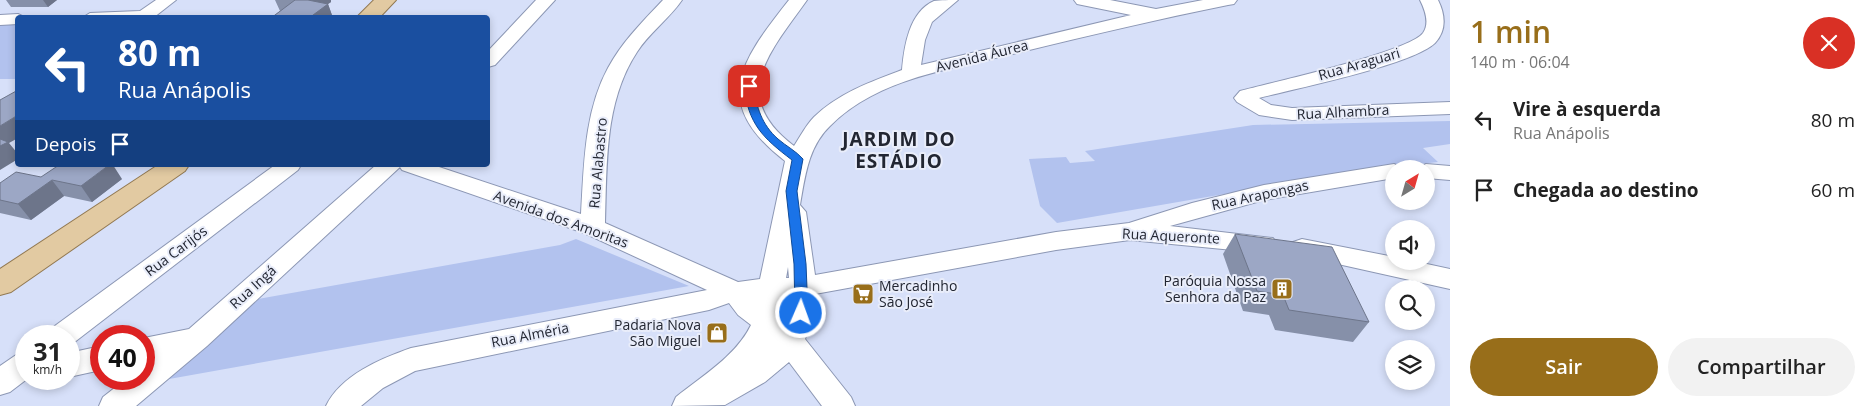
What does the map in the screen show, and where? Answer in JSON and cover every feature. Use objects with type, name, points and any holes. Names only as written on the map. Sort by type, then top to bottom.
[{"type":"main road","points":[[369,15],[386,0]]},
{"type":"main road","points":[[0,284],[173,167]]},
{"type":"street","points":[[145,15],[167,0]]},
{"type":"street","points":[[490,59],[546,0]]},
{"type":"street","name":"Rua Alabastro","points":[[593,227],[599,125],[611,82],[628,50],[672,0]]},
{"type":"street","points":[[797,159],[772,140],[758,123],[751,103],[749,86],[754,68],[779,26],[798,0]]},
{"type":"street","points":[[911,73],[914,37],[933,10],[949,0]]},
{"type":"street","points":[[1083,0],[1124,13]]},
{"type":"street","name":"Avenida Áurea","points":[[767,321],[771,288],[797,159],[820,123],[843,103],[863,92],[911,73],[1124,13],[1158,14],[1228,0]]},
{"type":"street","name":"Rua Araguari","points":[[1247,95],[1393,55],[1428,39],[1434,27],[1436,13],[1430,0]]},
{"type":"street","points":[[0,20],[15,20]]},
{"type":"street","name":"Rua Alhambra","points":[[1247,95],[1244,98],[1256,107],[1266,111],[1292,114],[1450,108]]},
{"type":"street","name":"Rua Carijós","points":[[77,325],[287,167]]},
{"type":"street","name":"Rua Ingá","points":[[114,406],[197,338],[388,167]]},
{"type":"street","name":"Avenida dos Amoritas","points":[[416,167],[593,227],[734,291],[748,308],[789,340],[840,406]]},
{"type":"street","points":[[1435,171],[1450,172]]},
{"type":"street","name":"Rua Arapongas","points":[[1130,231],[1190,209],[1346,177],[1385,172]]},
{"type":"street","name":"Avenida Áurea","points":[[692,406],[751,378],[774,359],[789,340],[801,313],[802,287],[791,191]]},
{"type":"street","name":"Rua Aqueronte","points":[[802,287],[1056,241],[1130,231],[1198,236],[1324,251],[1450,279]]},
{"type":"street","points":[[734,291],[802,287]]},
{"type":"street","name":"Rua Alméria","points":[[341,406],[367,381],[384,370],[410,360],[709,300],[734,291]]},
{"type":"street","points":[[687,406],[751,352],[767,321]]},
{"type":"street","points":[[155,347],[197,338]]},
{"type":"shaded area","points":[[0,21],[15,21],[15,79],[0,79]]},
{"type":"shaded area","points":[[1450,121],[1450,144],[1423,148],[1438,162],[1435,162],[1435,160],[1385,160],[1385,168],[1357,171],[1057,223],[1040,206],[1029,159],[1066,157],[1070,163],[1095,161],[1085,151],[1253,125]]},
{"type":"shaded area","points":[[576,239],[689,286],[158,381],[258,299],[560,245]]},
{"type":"building","points":[[295,0],[308,0],[328,4],[313,15],[275,15]]},
{"type":"building","points":[[15,92],[15,117],[0,126],[0,100]]},
{"type":"building","points":[[0,139],[8,142],[0,146]]},
{"type":"building","points":[[56,167],[106,167],[81,186],[52,180],[18,204],[0,200],[0,183],[16,172],[41,177]]},
{"type":"building","points":[[1235,234],[1332,247],[1369,322],[1289,310],[1283,295],[1257,291]]},
{"type":"place","name":"Paróquia Nossa Senhora da Paz","points":[[1282,289]]},
{"type":"place","name":"Mercadinho São José","points":[[863,294]]},
{"type":"place","name":"Padaria Nova São Miguel","points":[[717,333]]},
{"type":"district","name":"JARDIM DO ESTÁDIO","points":[[899,150]]},
{"type":"route","points":[[749,86],[751,103],[758,123],[772,140],[797,159],[791,191],[802,287],[801,313]]}]
